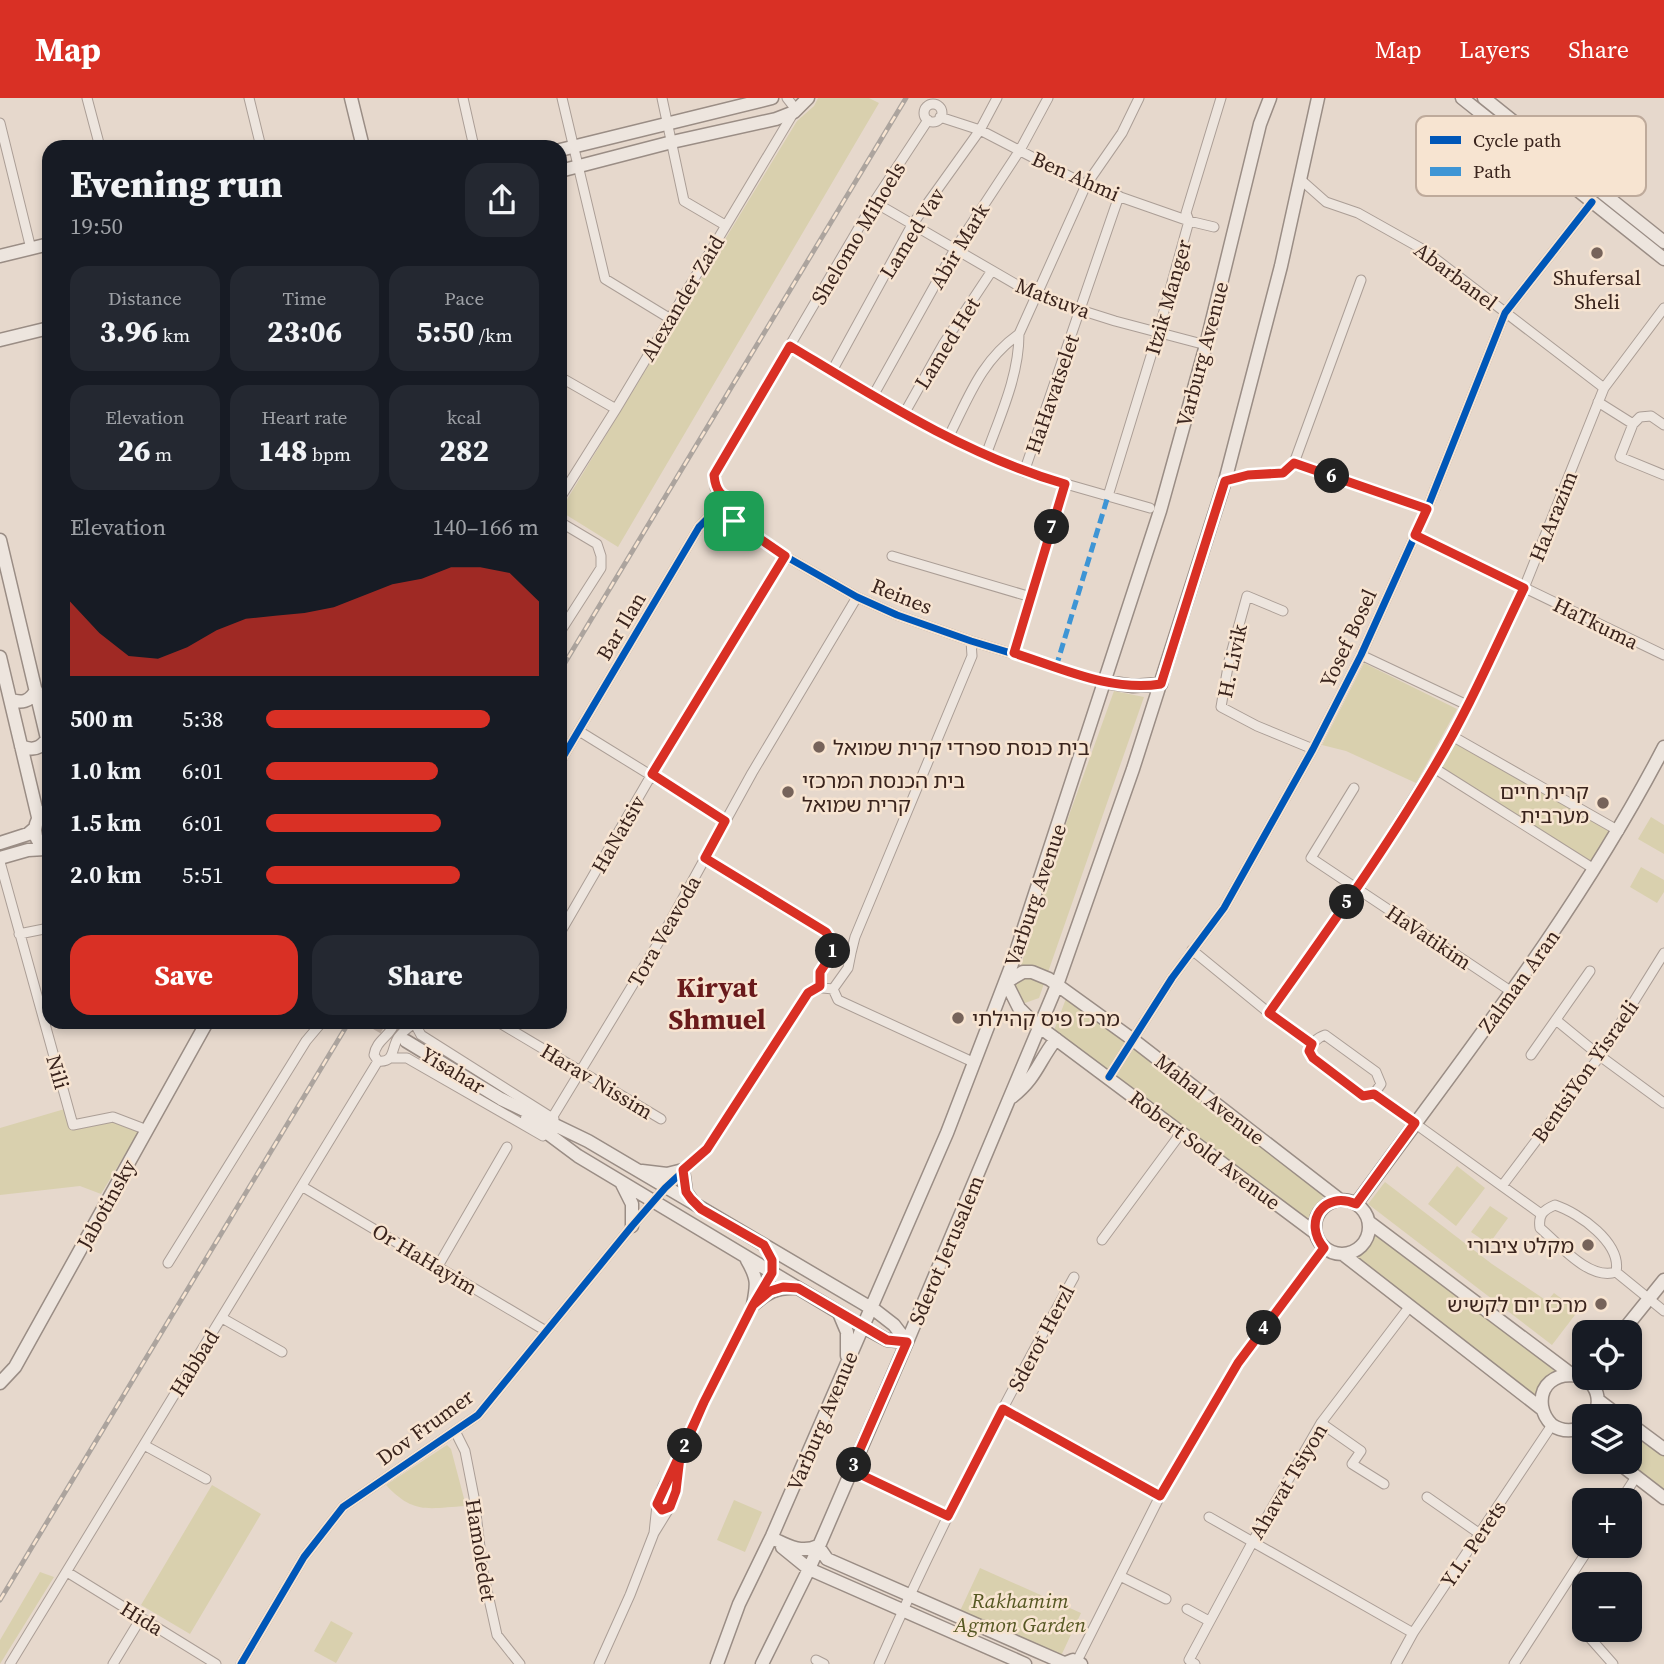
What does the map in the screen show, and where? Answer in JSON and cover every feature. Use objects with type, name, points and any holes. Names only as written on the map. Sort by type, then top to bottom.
[{"type":"street","points":[[87,98],[98,140]]},
{"type":"street","points":[[249,98],[259,140]]},
{"type":"street","points":[[351,98],[361,140]]},
{"type":"street","points":[[463,98],[472,140]]},
{"type":"street","points":[[562,98],[604,279],[669,318]]},
{"type":"street","points":[[662,98],[684,201],[725,225]]},
{"type":"street","points":[[567,148],[772,98]]},
{"type":"street","points":[[787,98],[794,107],[794,112]]},
{"type":"street","points":[[567,169],[776,119],[794,112],[808,98]]},
{"type":"street","name":"Lamed Vav","points":[[832,372],[912,225],[980,130],[997,98]]},
{"type":"street","name":"Abir Mark","points":[[873,396],[955,249],[1020,150],[1048,98]]},
{"type":"street","points":[[986,455],[1013,382],[1019,356],[1019,334],[1086,185],[1122,133],[1139,98]]},
{"type":"street","name":"Itzik Manger","points":[[1108,496],[1158,333],[1189,221],[1186,213],[1221,98]]},
{"type":"street","name":"Varburg Avenue","points":[[717,1664],[739,1604],[774,1538],[957,1110],[1006,982],[1160,511],[1206,345],[1260,124],[1270,98]]},
{"type":"street","points":[[1039,1026],[1057,985],[1161,684],[1225,481],[1282,266],[1318,98]]},
{"type":"street","points":[[1462,98],[1484,116]]},
{"type":"street","points":[[1484,98],[1506,116]]},
{"type":"street","points":[[940,102],[940,117],[934,121],[928,120],[924,114],[925,108],[940,102]]},
{"type":"street","name":"Alexander Zaid","points":[[567,487],[794,112]]},
{"type":"street","name":"Ben Ahmi","points":[[940,117],[980,130],[1086,185],[1214,227]]},
{"type":"street","name":"Shelomo Mihoels","points":[[734,521],[741,505],[724,497],[715,488],[714,475],[874,202],[928,120]]},
{"type":"street","points":[[0,123],[31,248]]},
{"type":"street","name":"Abarbanel","points":[[1300,179],[1326,202],[1358,213],[1424,250],[1604,388]]},
{"type":"street","name":"HaHavatselet","points":[[1024,472],[1119,196]]},
{"type":"street","points":[[1584,196],[1664,259]]},
{"type":"street","points":[[1606,196],[1664,242]]},
{"type":"street","name":"Matsuva","points":[[874,202],[1036,296],[1206,345]]},
{"type":"street","name":"Yosef Bosel","points":[[1108,1077],[1192,950],[1224,908],[1313,749],[1361,655],[1427,509],[1505,313],[1592,202]]},
{"type":"street","points":[[0,256],[42,246]]},
{"type":"street","name":"Lamed Het","points":[[904,414],[944,343],[991,272]]},
{"type":"street","points":[[1225,481],[1248,475],[1283,473],[1294,463],[1361,280]]},
{"type":"street","name":"HaArazim","points":[[1269,1013],[1357,889],[1452,736],[1524,588],[1604,388],[1664,308]]},
{"type":"street","points":[[0,340],[42,330]]},
{"type":"street","points":[[948,438],[987,362],[1019,334]]},
{"type":"street","points":[[790,346],[948,438],[1024,472],[1150,508]]},
{"type":"street","points":[[567,381],[616,409]]},
{"type":"street","points":[[1598,402],[1633,424]]},
{"type":"street","points":[[1664,425],[1651,416],[1640,417],[1633,424],[1620,457],[1664,475]]},
{"type":"street","points":[[1294,463],[1427,509]]},
{"type":"street","points":[[1014,653],[1065,484]]},
{"type":"street","name":"Reines","points":[[718,515],[734,521],[785,556],[857,597],[897,615],[971,641],[1106,682],[1133,686],[1161,684]]},
{"type":"street","name":"Bar Ilan","points":[[567,751],[699,527],[707,519],[718,515]]},
{"type":"street","points":[[567,526],[597,544],[601,556],[601,568],[567,621]]},
{"type":"street","name":"HaTkuma","points":[[1415,535],[1664,655]]},
{"type":"street","points":[[0,540],[42,717]]},
{"type":"street","name":"HaNatsiv","points":[[567,921],[652,774],[785,556]]},
{"type":"street","points":[[892,556],[1031,597]]},
{"type":"street","name":"H. Livik","points":[[1283,611],[1247,596],[1229,661],[1221,707],[1256,726],[1313,749]]},
{"type":"street","name":"Tora Veavoda","points":[[552,1118],[660,940],[725,821],[857,597]]},
{"type":"street","points":[[836,948],[820,972],[820,986],[828,990],[833,989],[844,975],[855,937],[972,656],[971,641]]},
{"type":"street","points":[[1361,655],[1467,705]]},
{"type":"street","points":[[0,657],[41,818],[37,840],[42,844]]},
{"type":"street","points":[[1088,677],[1100,675],[1111,667]]},
{"type":"street","points":[[10,699],[24,702],[32,698],[36,691]]},
{"type":"street","points":[[579,731],[725,821]]},
{"type":"street","points":[[1452,736],[1619,831]]},
{"type":"street","points":[[21,746],[35,749],[42,746]]},
{"type":"street","name":"Zalman Aran","points":[[1356,1204],[1572,906],[1619,831],[1664,747]]},
{"type":"street","points":[[1434,768],[1594,869]]},
{"type":"street","name":"HaVatikim","points":[[1354,788],[1311,858],[1512,992]]},
{"type":"street","points":[[0,843],[28,834],[41,818]]},
{"type":"street","points":[[0,860],[28,850],[42,849]]},
{"type":"street","points":[[705,858],[826,932],[836,948]]},
{"type":"street","name":"Nili","points":[[0,860],[5,900],[19,933],[42,1015]]},
{"type":"street","points":[[19,933],[42,929]]},
{"type":"street","points":[[836,948],[848,948],[851,953]]},
{"type":"street","points":[[1192,950],[1269,1013],[1312,1044]]},
{"type":"street","name":"BentsiYon Yisraeli","points":[[1502,1186],[1600,1056],[1664,953]]},
{"type":"street","points":[[1065,962],[1066,978],[1076,999]]},
{"type":"street","points":[[1531,1055],[1590,971]]},
{"type":"street","name":"Mahal Avenue","points":[[1006,982],[1013,976],[1032,972],[1049,979],[1132,1039],[1340,1200]]},
{"type":"street","name":"Robert Sold Avenue","points":[[1006,982],[1019,1008],[1039,1026],[1314,1232]]},
{"type":"street","name":"Dov Frumer","points":[[241,1664],[304,1557],[343,1507],[478,1415],[632,1226],[665,1188],[707,1149],[808,993],[820,986]]},
{"type":"street","points":[[833,989],[838,1000],[975,1063]]},
{"type":"street","points":[[1556,1020],[1664,1103]]},
{"type":"street","name":"Sderot Jerusalem","points":[[762,1664],[808,1569],[907,1342],[1039,1026]]},
{"type":"street","name":"Nili","points":[[46,1029],[73,1125],[113,1117],[147,1130]]},
{"type":"street","name":"Jabotinsky","points":[[0,1383],[15,1367],[202,1029]]},
{"type":"street","points":[[168,1263],[306,1041],[316,1029]]},
{"type":"street","name":"Habbad","points":[[9,1664],[303,1187],[378,1060],[374,1055],[375,1048],[392,1029]]},
{"type":"street","points":[[391,1058],[398,1039],[407,1029]]},
{"type":"street","points":[[418,1029],[421,1035],[628,1166],[870,1309],[894,1325],[907,1342]]},
{"type":"street","name":"Harav Nissim","points":[[512,1029],[661,1119]]},
{"type":"street","points":[[1325,1035],[1376,1072],[1381,1084],[1374,1094],[1363,1096],[1313,1058],[1309,1051],[1318,1037],[1325,1035]]},
{"type":"street","points":[[1009,1099],[1032,1079],[1056,1039]]},
{"type":"street","name":"Yisahar","points":[[406,1041],[501,1099]]},
{"type":"street","points":[[378,1060],[407,1058],[578,1156],[863,1327],[887,1340],[907,1342]]},
{"type":"street","points":[[1374,1094],[1541,1213]]},
{"type":"street","points":[[501,1099],[578,1156]]},
{"type":"street","points":[[501,1099],[588,1141]]},
{"type":"street","points":[[1102,1240],[1181,1133]]},
{"type":"street","points":[[438,1266],[507,1147]]},
{"type":"street","points":[[628,1166],[655,1173],[683,1170],[686,1192],[701,1209]]},
{"type":"street","points":[[622,1183],[632,1204],[632,1226]]},
{"type":"street","name":"Or HaHayim","points":[[303,1187],[546,1331]]},
{"type":"street","points":[[1571,1374],[1369,1222],[1356,1204],[1340,1200],[1323,1207],[1317,1214],[1314,1232],[1324,1248],[1344,1255],[1410,1306],[1542,1409],[1552,1425],[1572,1430]]},
{"type":"street","points":[[1541,1213],[1555,1205],[1588,1224],[1605,1240],[1615,1255],[1618,1264],[1616,1272]]},
{"type":"street","points":[[1541,1213],[1540,1228],[1585,1266],[1608,1275],[1616,1272]]},
{"type":"street","points":[[1344,1255],[1361,1248],[1366,1240],[1369,1222]]},
{"type":"street","points":[[654,1533],[657,1504],[663,1486],[680,1457],[704,1402],[753,1305],[772,1273],[772,1260],[764,1245]]},
{"type":"street","points":[[774,1538],[793,1549],[818,1546],[827,1559],[1071,1663],[1120,1576],[1160,1496],[1238,1363],[1324,1248]]},
{"type":"street","points":[[745,1257],[756,1275],[753,1305]]},
{"type":"street","points":[[1616,1272],[1664,1311]]},
{"type":"street","name":"Sderot Herzl","points":[[879,1664],[948,1516],[1074,1277]]},
{"type":"street","points":[[1631,1320],[1664,1280]]},
{"type":"street","points":[[844,1293],[870,1291],[882,1284]]},
{"type":"street","points":[[753,1305],[770,1291],[783,1287],[798,1288]]},
{"type":"street","name":"Ahavat Tsiyon","points":[[1195,1664],[1189,1661],[1209,1621],[1321,1423],[1410,1306]]},
{"type":"street","points":[[839,1312],[847,1332],[845,1367]]},
{"type":"street","points":[[222,1318],[282,1352]]},
{"type":"street","points":[[1542,1409],[1542,1400],[1548,1384],[1563,1375],[1571,1374]]},
{"type":"street","points":[[1595,1390],[1597,1404]]},
{"type":"street","points":[[1598,1400],[1603,1404]]},
{"type":"street","points":[[1003,1409],[1160,1496]]},
{"type":"street","points":[[1321,1423],[1361,1451],[1352,1464],[1384,1484]]},
{"type":"street","name":"Y.L. Perets","points":[[1396,1664],[1413,1633],[1552,1425]]},
{"type":"street","name":"Hamoledet","points":[[454,1431],[465,1451],[474,1497],[483,1572],[497,1635],[520,1664]]},
{"type":"street","points":[[1642,1433],[1664,1449]]},
{"type":"street","points":[[144,1445],[206,1479]]},
{"type":"street","points":[[600,1664],[654,1533],[670,1507],[676,1491],[680,1457]]},
{"type":"street","points":[[851,1470],[948,1516]]},
{"type":"street","points":[[1632,1474],[1664,1498]]},
{"type":"street","points":[[1629,1488],[1636,1477]]},
{"type":"street","points":[[663,1486],[671,1485],[676,1491]]},
{"type":"street","points":[[1427,1497],[1480,1534]]},
{"type":"street","points":[[657,1504],[662,1510],[670,1507]]},
{"type":"street","points":[[1209,1517],[1413,1633]]},
{"type":"street","points":[[774,1538],[808,1569],[1025,1664]]},
{"type":"street","points":[[1514,1664],[1583,1558]]},
{"type":"street","name":"Hida","points":[[67,1572],[216,1664]]},
{"type":"street","points":[[801,1583],[808,1578],[825,1576]]},
{"type":"street","points":[[1120,1576],[1166,1599]]},
{"type":"street","points":[[1187,1609],[1209,1621]]},
{"type":"street","points":[[113,1664],[141,1618]]},
{"type":"street","points":[[1594,1642],[1613,1664]]},
{"type":"green space","points":[[818,98],[869,98],[879,103],[618,547],[567,515],[567,499],[797,121],[814,106]]},
{"type":"green space","points":[[1364,663],[1457,709],[1416,783],[1346,751],[1322,745]]},
{"type":"green space","points":[[1114,691],[1144,697],[1039,998],[1025,1003],[1018,1000],[1013,992],[1050,868]]},
{"type":"green space","points":[[1454,740],[1613,832],[1594,863],[1439,767]]},
{"type":"green space","points":[[1651,817],[1664,825],[1664,854],[1638,839]]},
{"type":"green space","points":[[1641,867],[1664,880],[1664,892],[1657,903],[1630,887]]},
{"type":"green space","points":[[1067,996],[1128,1040],[1107,1072],[1053,1033]]},
{"type":"green space","points":[[1132,1044],[1328,1190],[1305,1222],[1113,1076]]},
{"type":"green space","points":[[68,1108],[73,1125],[113,1117],[141,1128],[101,1194],[80,1186],[0,1195],[0,1128]]},
{"type":"green space","points":[[1457,1166],[1485,1188],[1456,1226],[1428,1204]]},
{"type":"green space","points":[[1385,1182],[1492,1264],[1547,1301],[1554,1293],[1578,1311],[1552,1345],[1368,1204]]},
{"type":"green space","points":[[1490,1206],[1508,1218],[1489,1244],[1471,1232]]},
{"type":"green space","points":[[1377,1229],[1558,1367],[1535,1400],[1355,1260]]},
{"type":"green space","points":[[1642,1437],[1664,1453],[1664,1494],[1638,1474],[1642,1474]]},
{"type":"green space","points":[[447,1445],[451,1449],[466,1506],[431,1508],[414,1505],[396,1495],[386,1485]]},
{"type":"green space","points":[[212,1485],[261,1514],[190,1634],[141,1605]]},
{"type":"green space","points":[[734,1500],[762,1512],[745,1552],[717,1540]]},
{"type":"green space","name":"Rakhamim Agmon Garden","points":[[980,1568],[1081,1613],[1061,1656],[960,1611]]},
{"type":"green space","points":[[40,1572],[54,1577],[0,1664],[0,1640]]},
{"type":"green space","points":[[331,1621],[353,1633],[336,1663],[314,1651]]},
{"type":"tunnel","points":[[385,1029],[406,1041]]},
{"type":"railway","points":[[567,659],[906,98]]},
{"type":"railway","points":[[0,1600],[345,1029]]},
{"type":"marked path","points":[[1056,667],[1108,496]]},
{"type":"cycle path","points":[[1109,1077],[1172,978],[1224,908],[1313,749],[1361,655],[1427,509],[1505,313],[1592,202]]},
{"type":"cycle path","points":[[567,750],[699,527],[707,519],[718,515],[732,519],[785,556],[857,597],[897,615],[971,641],[1106,682]]},
{"type":"cycle path","points":[[241,1664],[304,1557],[343,1507],[478,1415],[632,1226],[665,1188],[707,1149],[809,993],[820,986]]},
{"type":"place","name":"Shufersal Sheli","points":[[1597,253]]},
{"type":"place","name":"בית כנסת ספרדי קרית שמואל","points":[[819,747]]},
{"type":"place","name":"בית הכנסת המרכזי קרית שמואל","points":[[788,792]]},
{"type":"place","name":"קרית חיים מערבית","points":[[1603,803]]},
{"type":"place","name":"מרכז פיס קהילתי","points":[[958,1018]]},
{"type":"place","name":"מקלט ציבורי","points":[[1588,1245]]},
{"type":"place","name":"מרכז יום לקשיש","points":[[1601,1304]]},
{"type":"district","name":"Kiryat Shmuel","points":[[717,1003]]},
{"type":"route","points":[[734,521],[741,505],[724,497],[715,488],[714,475],[790,346],[948,438],[1024,472],[1065,484],[1014,653],[1112,684],[1161,684],[1225,481],[1248,475],[1283,473],[1294,463],[1427,509],[1415,535],[1524,588],[1434,768],[1357,889],[1269,1013],[1312,1044],[1309,1051],[1313,1058],[1363,1096],[1374,1094],[1415,1123],[1356,1204],[1348,1200],[1331,1202],[1317,1214],[1314,1232],[1317,1241],[1324,1248],[1238,1363],[1160,1496],[1003,1409],[948,1516],[851,1470],[907,1342],[887,1340],[798,1288],[783,1287],[770,1291],[753,1305],[723,1363],[704,1402],[680,1457],[663,1486],[658,1507],[665,1510],[670,1507],[676,1491],[680,1457],[704,1402],[753,1305],[772,1273],[772,1260],[764,1245],[701,1209],[691,1199],[686,1192],[683,1170],[707,1149],[808,993],[820,986],[820,972],[836,948],[826,932],[705,858],[725,821],[652,774],[785,556],[734,521]]}]
